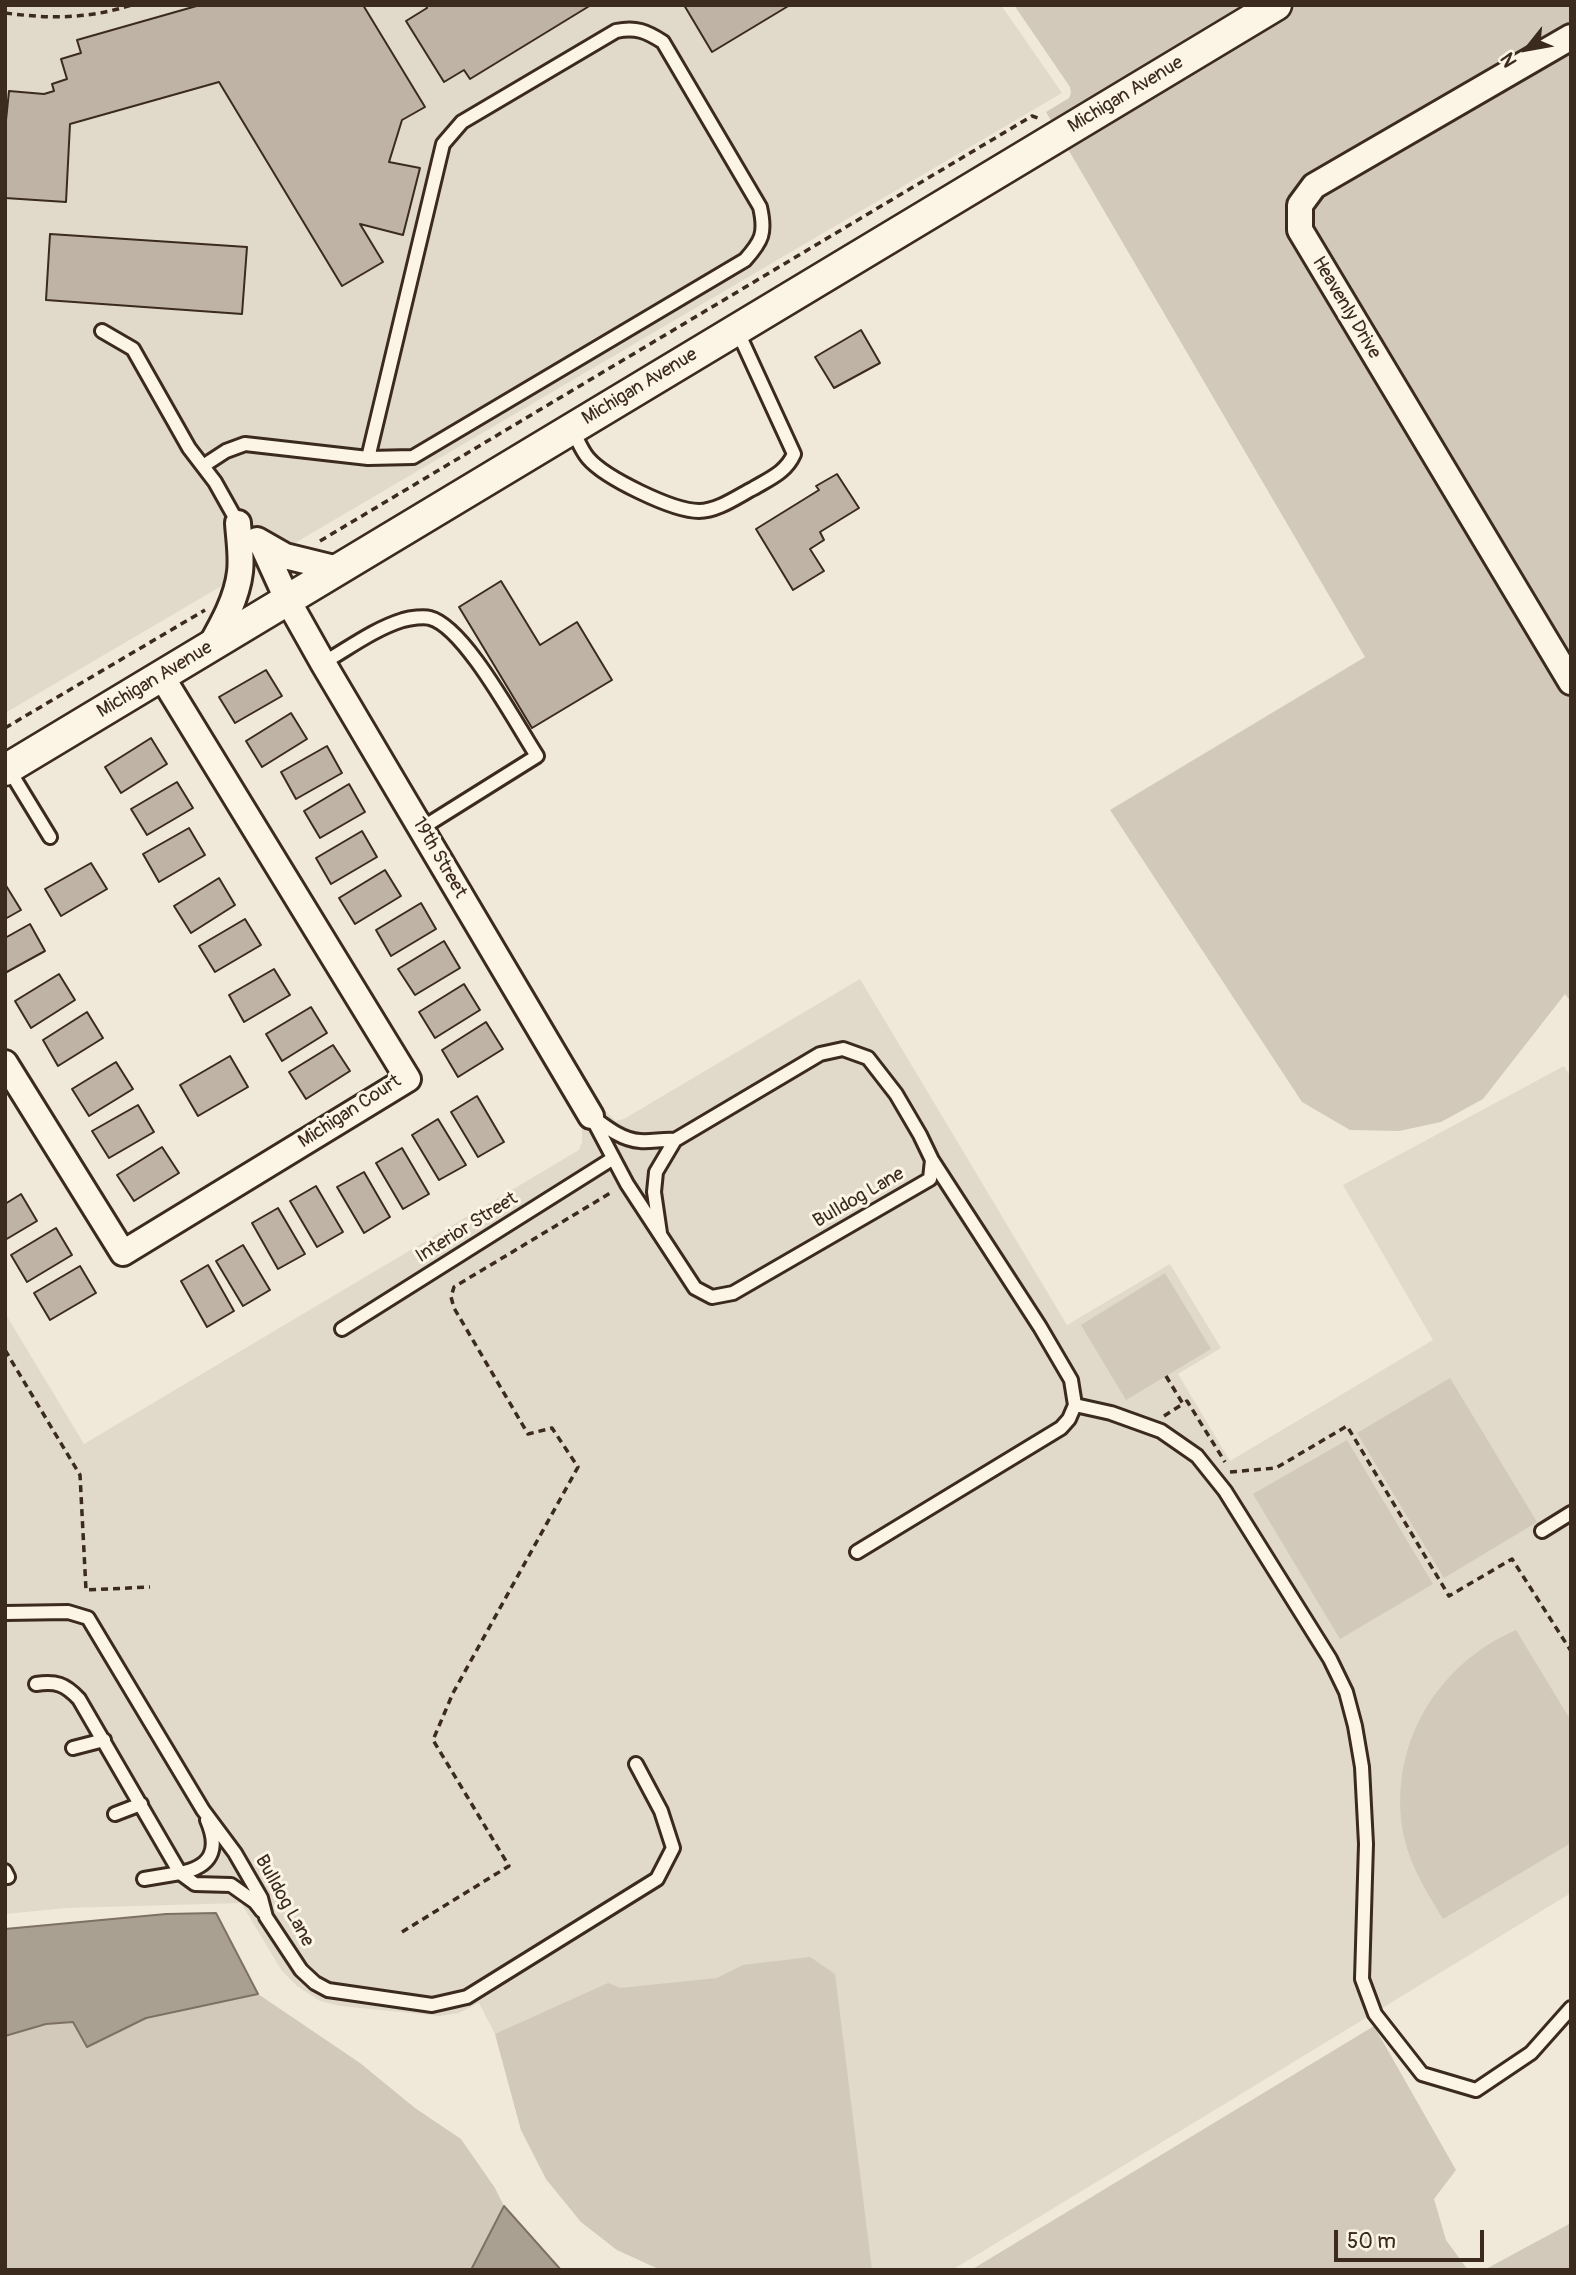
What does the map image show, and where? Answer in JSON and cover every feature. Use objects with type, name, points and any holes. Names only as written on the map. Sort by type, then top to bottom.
[{"type":"street","name":"Michigan Avenue","points":[[7,769],[1276,5]]},
{"type":"street","name":"Heavenly Drive","points":[[1567,668],[1300,230],[1300,205],[1314,186],[1571,37]]},
{"type":"street","points":[[238,523],[262,544],[292,557],[338,569]]},
{"type":"street","points":[[209,648],[224,622],[241,571],[238,523]]},
{"type":"street","name":"19th Street","points":[[262,544],[287,599],[323,663],[590,1116]]},
{"type":"street","name":"Michigan Court","points":[[5,1063],[122,1254],[408,1079],[162,677]]},
{"type":"lane","points":[[203,466],[226,451],[245,444],[368,458],[413,457],[745,260],[758,245],[765,226],[760,207],[663,42],[646,31],[632,28],[616,31],[462,122],[443,144],[368,458]]},
{"type":"lane","points":[[571,428],[587,457],[607,475],[640,492],[688,509],[699,511],[719,506],[779,474],[789,465],[793,454],[737,329]]},
{"type":"lane","points":[[102,331],[133,349],[190,448],[238,523]]},
{"type":"lane","points":[[323,663],[374,632],[405,619],[430,617],[451,631],[469,648],[537,756],[422,828]]},
{"type":"lane","points":[[7,769],[50,837]]},
{"type":"lane","name":"Bulldog Lane","points":[[590,1116],[627,1184],[695,1288],[712,1297],[733,1293],[930,1179],[932,1160],[896,1094],[868,1058],[844,1049],[820,1054],[675,1140],[656,1172],[654,1192],[660,1233]]},
{"type":"lane","name":"Bulldog Lane","points":[[590,1116],[627,1138],[642,1141],[675,1140]]},
{"type":"lane","name":"Interior Street","points":[[342,1329],[612,1159]]},
{"type":"lane","points":[[856,1552],[1061,1428],[1069,1419],[1075,1405],[1071,1380],[1040,1327],[932,1160]]},
{"type":"lane","points":[[1075,1405],[1111,1413],[1161,1432],[1197,1456],[1225,1491],[1330,1659],[1346,1692],[1362,1767],[1366,1858],[1362,1979],[1375,2014],[1422,2074],[1476,2090],[1531,2053],[1571,2008]]},
{"type":"lane","points":[[1542,1531],[1571,1513]]},
{"type":"lane","name":"Bulldog Lane","points":[[5,1613],[68,1612],[88,1618],[203,1810],[236,1853],[261,1898],[266,1917],[301,1970],[315,1983],[328,1990],[432,2005],[467,1997],[657,1880],[673,1848],[661,1811],[636,1764]]},
{"type":"lane","points":[[36,1684],[51,1681],[69,1688],[79,1699],[180,1873],[195,1884],[231,1885],[255,1902],[266,1917]]},
{"type":"lane","points":[[73,1748],[104,1740]]},
{"type":"lane","points":[[115,1814],[141,1804]]},
{"type":"lane","points":[[144,1880],[180,1873],[202,1866],[209,1860],[212,1852],[211,1828],[203,1810]]},
{"type":"lane","points":[[5,1871],[8,1877],[5,1877]]},
{"type":"path","points":[[5,13],[55,18],[100,15],[132,5]]},
{"type":"path","points":[[292,557],[1032,116],[1043,119]]},
{"type":"path","points":[[5,728],[236,591]]},
{"type":"path","points":[[402,1932],[509,1866],[433,1740],[453,1693],[578,1467],[552,1428],[528,1434],[454,1308],[451,1297],[454,1287],[627,1184]]},
{"type":"path","points":[[5,1350],[80,1475],[86,1590],[150,1587]]},
{"type":"path","points":[[1166,1376],[1183,1404],[1188,1401],[1231,1473],[1276,1468],[1348,1426],[1449,1596],[1512,1559],[1571,1651]]},
{"type":"shaded area","points":[[5,5],[1001,5],[1062,93],[5,713]]},
{"type":"shaded area","points":[[1014,5],[1251,5],[1052,122],[1046,112],[1069,98],[1070,87]]},
{"type":"shaded area","points":[[1296,5],[1571,5],[1571,1002],[1565,994],[1483,1099],[1441,1122],[1399,1131],[1350,1130],[1302,1102],[1110,810],[1365,657],[1065,144]]},
{"type":"shaded area","points":[[860,979],[1067,1325],[1170,1264],[1221,1348],[1178,1374],[1230,1461],[1433,1340],[1343,1185],[1564,1066],[1571,1077],[1571,1893],[952,2270],[661,2270],[617,2250],[581,2222],[546,2179],[521,2130],[495,2034],[479,2003],[459,2013],[440,2016],[340,2006],[320,2001],[297,1986],[282,1971],[241,1903],[66,1908],[5,1914],[5,1313],[84,1444],[579,1150],[582,1142],[582,1121],[602,1108],[616,1121],[624,1119]]},
{"type":"shaded area","points":[[1165,1273],[1211,1349],[1126,1400],[1081,1325]]},
{"type":"shaded area","points":[[1450,1378],[1537,1522],[1444,1578],[1357,1433]]},
{"type":"shaded area","points":[[1347,1440],[1433,1584],[1340,1639],[1253,1494]]},
{"type":"shaded area","points":[[1516,1630],[1571,1721],[1571,1843],[1443,1919],[1415,1869],[1404,1837],[1400,1804],[1403,1772],[1410,1742],[1423,1714],[1440,1688],[1462,1665],[1487,1645]]},
{"type":"shaded area","points":[[216,1913],[258,1994],[146,2018],[87,2047],[73,2022],[46,2024],[5,2036],[5,1929],[166,1914]]},
{"type":"shaded area","points":[[810,1957],[835,1974],[872,2270],[661,2270],[617,2250],[581,2222],[546,2179],[521,2130],[495,2034],[608,1983],[620,1988],[717,1978],[743,1965]]},
{"type":"shaded area","points":[[258,1994],[360,2063],[415,2108],[461,2139],[495,2188],[504,2206],[471,2270],[5,2270],[5,2036],[46,2024],[73,2022],[88,2047],[146,2018]]},
{"type":"shaded area","points":[[1374,2026],[1456,2170],[1434,2199],[1446,2240],[1468,2270],[971,2270]]},
{"type":"shaded area","points":[[504,2206],[561,2270],[471,2270]]},
{"type":"shaded area","points":[[1571,2223],[1571,2270],[1484,2270]]},
{"type":"building","points":[[200,5],[363,5],[425,107],[402,120],[389,162],[420,168],[403,235],[360,224],[383,262],[342,286],[219,82],[70,124],[66,202],[5,198],[5,130],[9,91],[44,94],[54,91],[52,84],[67,79],[61,59],[81,53],[77,40]]},
{"type":"building","points":[[426,5],[591,5],[470,79],[464,70],[444,82],[406,21],[427,8]]},
{"type":"building","points":[[684,5],[790,5],[712,52]]},
{"type":"building","points":[[50,234],[247,247],[242,314],[46,300]]},
{"type":"building","points":[[861,330],[880,363],[834,388],[815,357]]},
{"type":"building","points":[[837,474],[859,508],[820,532],[824,540],[810,549],[824,571],[793,590],[756,529],[819,490],[816,486]]},
{"type":"building","points":[[501,581],[540,645],[577,622],[612,680],[532,728],[459,607]]},
{"type":"building","points":[[266,670],[282,696],[235,723],[219,697]]},
{"type":"building","points":[[291,713],[307,739],[262,767],[246,741]]},
{"type":"building","points":[[151,738],[167,764],[121,793],[105,767]]},
{"type":"building","points":[[327,746],[342,773],[296,799],[281,772]]},
{"type":"building","points":[[177,782],[193,808],[147,835],[131,809]]},
{"type":"building","points":[[349,784],[365,812],[320,838],[304,811]]},
{"type":"building","points":[[189,828],[205,855],[159,882],[143,854]]},
{"type":"building","points":[[362,831],[377,857],[331,884],[316,858]]},
{"type":"building","points":[[91,863],[107,889],[61,916],[45,889]]},
{"type":"building","points":[[385,870],[401,896],[355,924],[339,898]]},
{"type":"building","points":[[219,878],[235,905],[191,933],[174,906]]},
{"type":"building","points":[[5,884],[21,910],[5,919]]},
{"type":"building","points":[[421,903],[436,929],[391,956],[376,930]]},
{"type":"building","points":[[245,919],[261,945],[215,972],[199,946]]},
{"type":"building","points":[[30,924],[45,951],[5,973],[5,938]]},
{"type":"building","points":[[444,941],[460,968],[415,995],[398,969]]},
{"type":"building","points":[[274,969],[290,995],[244,1022],[229,995]]},
{"type":"building","points":[[59,974],[75,1000],[31,1028],[15,1001]]},
{"type":"building","points":[[464,984],[480,1010],[435,1038],[419,1012]]},
{"type":"building","points":[[311,1007],[327,1033],[282,1061],[266,1034]]},
{"type":"building","points":[[87,1012],[103,1038],[58,1066],[43,1040]]},
{"type":"building","points":[[486,1022],[503,1049],[458,1077],[442,1050]]},
{"type":"building","points":[[333,1045],[350,1071],[306,1099],[289,1072]]},
{"type":"building","points":[[230,1056],[248,1087],[198,1116],[180,1085]]},
{"type":"building","points":[[116,1062],[133,1089],[89,1116],[72,1089]]},
{"type":"building","points":[[477,1096],[504,1142],[478,1157],[451,1112]]},
{"type":"building","points":[[138,1105],[154,1132],[109,1158],[92,1131]]},
{"type":"building","points":[[438,1119],[466,1165],[439,1180],[412,1135]]},
{"type":"building","points":[[162,1147],[179,1173],[134,1201],[117,1175]]},
{"type":"building","points":[[402,1148],[429,1194],[403,1209],[376,1163]]},
{"type":"building","points":[[364,1172],[390,1217],[364,1233],[337,1187]]},
{"type":"building","points":[[316,1186],[343,1232],[317,1247],[290,1201]]},
{"type":"building","points":[[21,1194],[37,1221],[5,1240],[5,1204]]},
{"type":"building","points":[[278,1208],[305,1254],[278,1269],[252,1223]]},
{"type":"building","points":[[56,1228],[72,1255],[27,1282],[11,1255]]},
{"type":"building","points":[[243,1245],[270,1290],[243,1306],[216,1261]]},
{"type":"building","points":[[208,1265],[234,1311],[207,1327],[181,1281]]},
{"type":"building","points":[[80,1266],[96,1293],[50,1320],[34,1293]]}]
